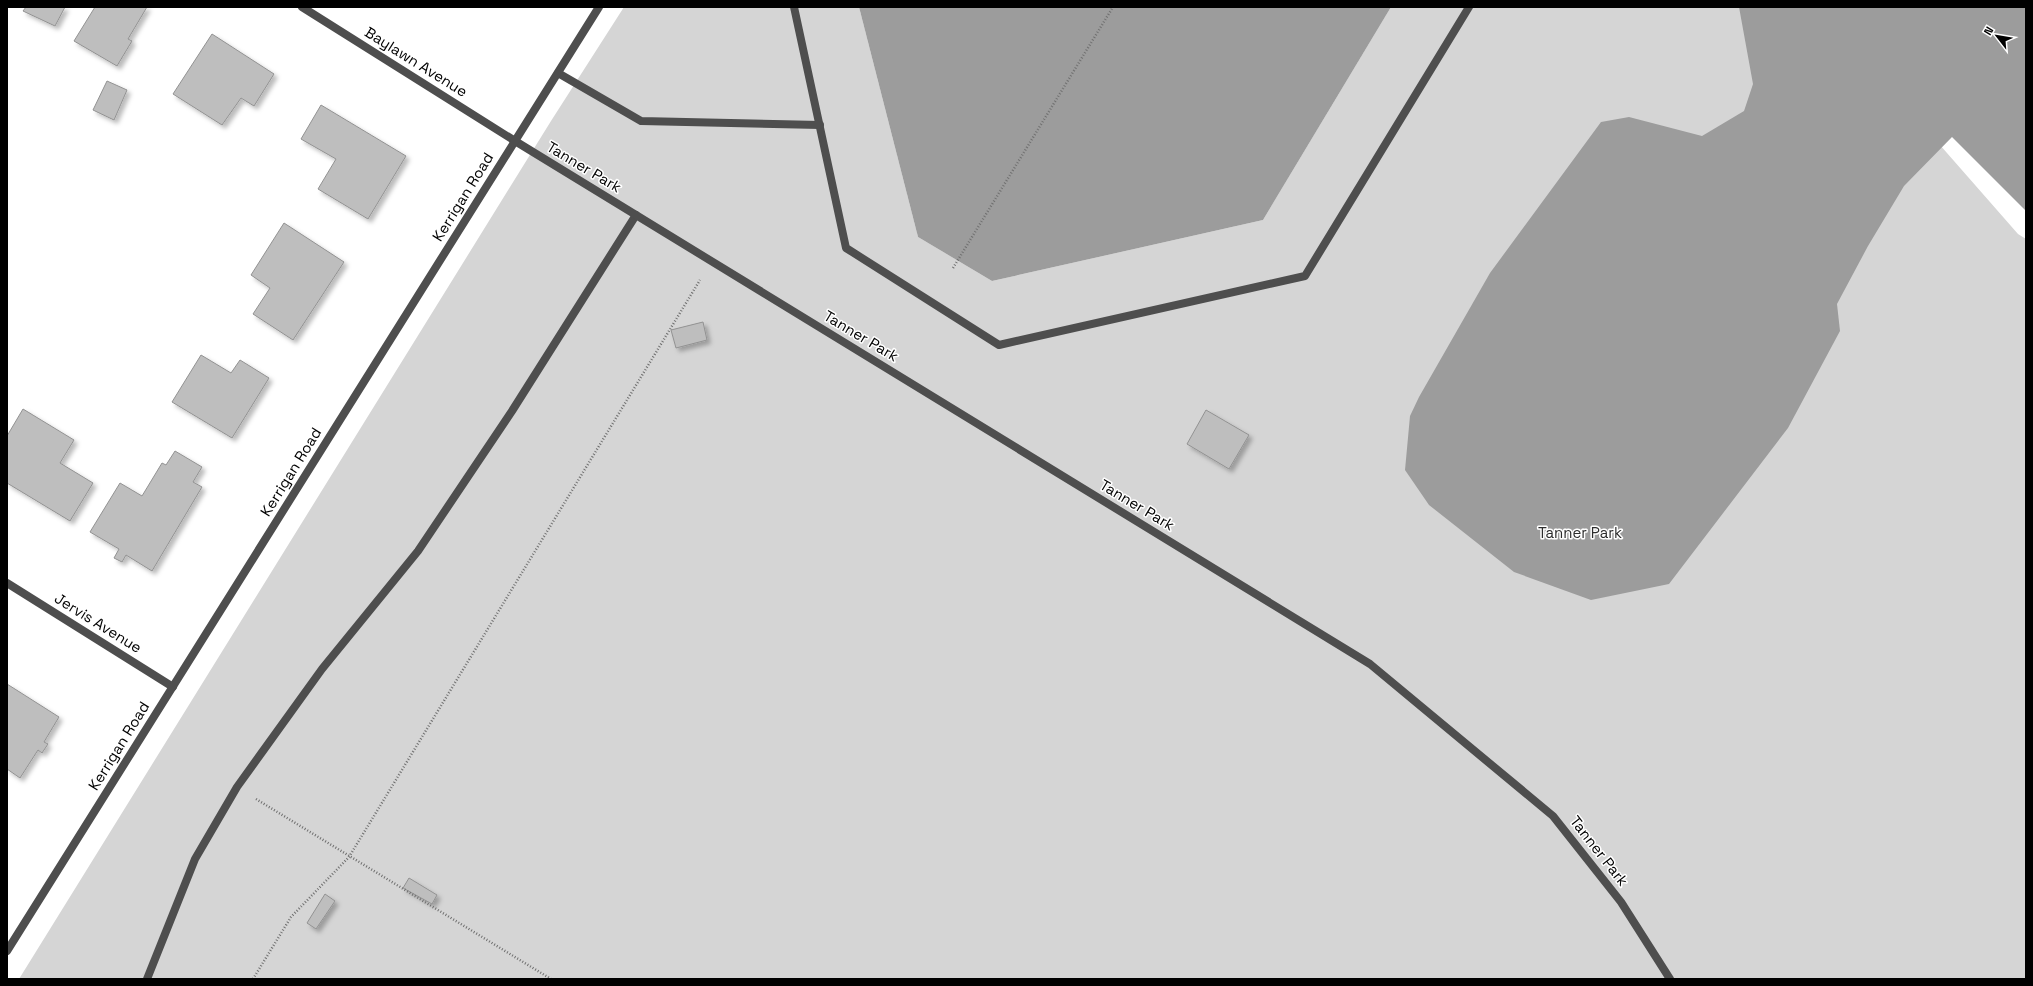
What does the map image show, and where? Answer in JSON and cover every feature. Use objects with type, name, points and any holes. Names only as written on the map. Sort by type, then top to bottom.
[{"type":"street","name":"Baylawn Avenue","points":[[302,7],[515,141]]},
{"type":"street","name":"Kerrigan Road","points":[[7,951],[599,7]]},
{"type":"street","points":[[794,7],[846,248],[999,346],[1305,276],[1469,7]]},
{"type":"street","points":[[558,74],[641,121],[820,125]]},
{"type":"street","name":"Tanner Park","points":[[515,141],[1370,664],[1553,816],[1621,902],[1670,979]]},
{"type":"street","points":[[147,979],[195,859],[237,787],[322,669],[418,551],[512,411],[636,215]]},
{"type":"street","name":"Jervis Avenue","points":[[7,583],[173,686]]},
{"type":"path","points":[[953,268],[1113,7]]},
{"type":"path","points":[[253,979],[291,917],[349,856],[711,261]]},
{"type":"path","points":[[237,787],[551,979]]},
{"type":"green space","name":"Tanner Park","points":[[624,7],[859,7],[918,237],[992,281],[1263,220],[1391,7],[1819,7],[2018,234],[2026,239],[2026,979],[19,979],[551,121]]},
{"type":"shaded area","points":[[859,7],[1391,7],[1263,220],[992,281],[918,237]]},
{"type":"shaded area","points":[[1739,7],[2026,7],[2026,211],[1952,137],[1904,186],[1868,246],[1837,304],[1840,331],[1788,428],[1669,584],[1591,600],[1514,572],[1429,505],[1405,470],[1410,416],[1419,397],[1490,273],[1601,122],[1629,117],[1702,136],[1744,111],[1753,84]]},
{"type":"building","points":[[26,7],[65,7],[55,26],[23,11]]},
{"type":"building","points":[[95,7],[147,7],[128,39],[132,41],[117,66],[74,41]]},
{"type":"building","points":[[212,34],[274,74],[254,106],[241,98],[222,125],[173,94]]},
{"type":"building","points":[[107,81],[127,90],[114,120],[93,110]]},
{"type":"building","points":[[321,105],[406,156],[368,219],[318,189],[336,159],[301,139]]},
{"type":"building","points":[[284,223],[344,262],[293,340],[253,314],[270,288],[251,275]]},
{"type":"building","points":[[703,322],[707,340],[676,348],[671,330]]},
{"type":"building","points":[[201,355],[231,373],[240,360],[269,378],[232,438],[172,402]]},
{"type":"building","points":[[23,409],[74,440],[60,463],[93,483],[70,521],[7,483],[7,436]]},
{"type":"building","points":[[1206,410],[1249,435],[1229,469],[1187,444]]},
{"type":"building","points":[[175,451],[202,467],[193,482],[202,487],[152,571],[126,555],[122,562],[114,558],[119,549],[90,532],[120,483],[142,496],[162,463],[166,465]]},
{"type":"building","points":[[7,684],[59,717],[44,742],[48,744],[42,753],[38,750],[20,778],[7,769]]},
{"type":"building","points":[[409,878],[437,895],[432,904],[403,888]]},
{"type":"building","points":[[325,894],[335,901],[316,929],[307,923]]}]
